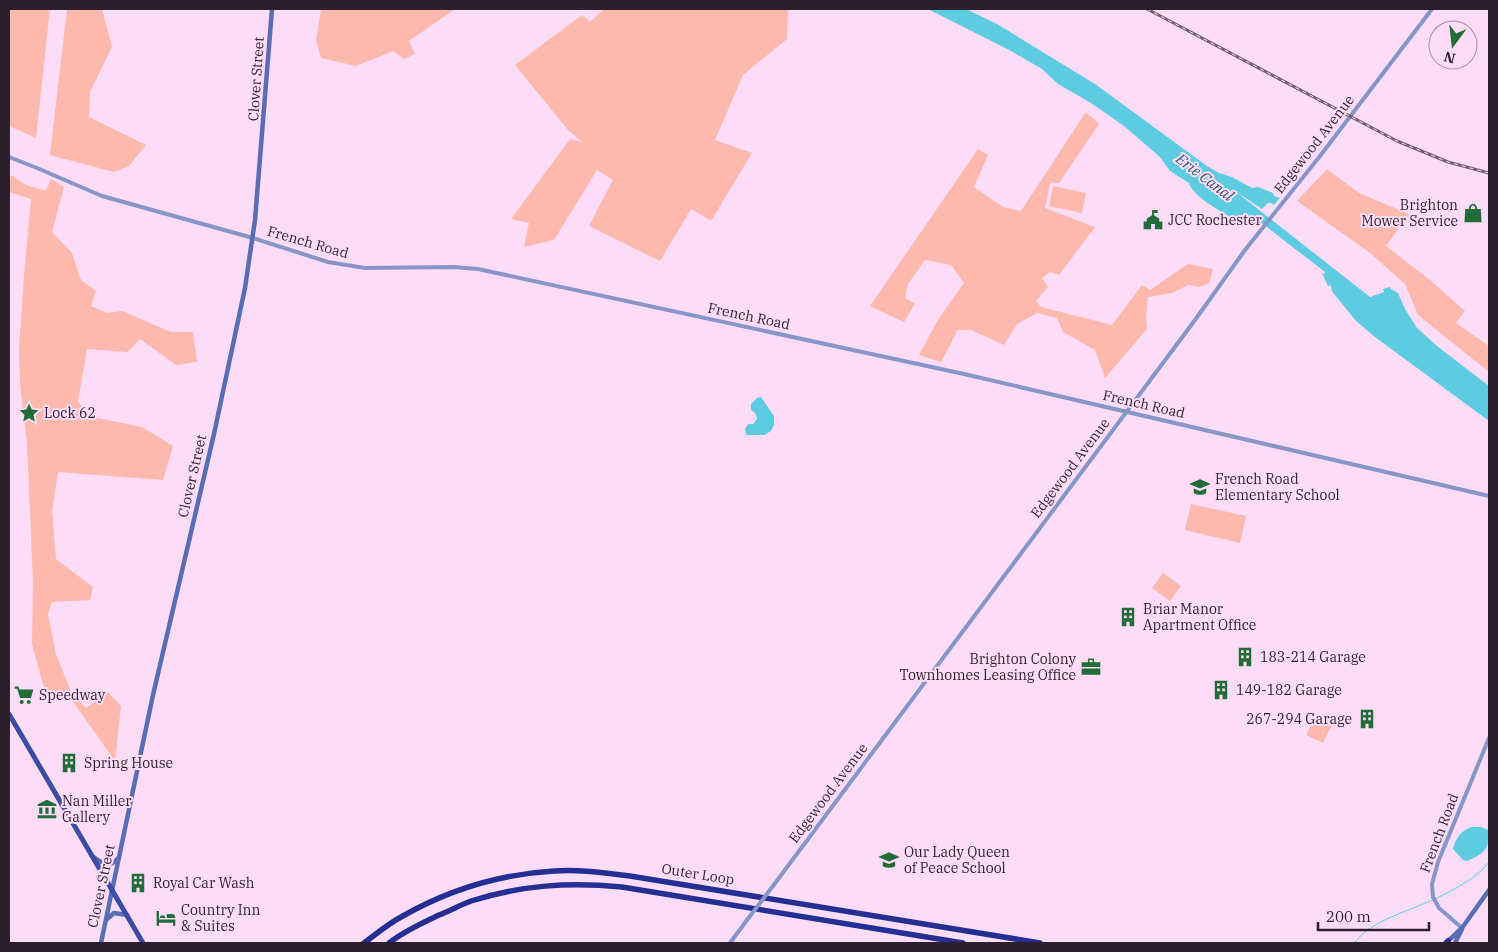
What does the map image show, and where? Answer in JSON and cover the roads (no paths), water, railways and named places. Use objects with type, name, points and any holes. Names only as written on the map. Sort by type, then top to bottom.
[{"type":"highway","name":"Outer Loop","points":[[364,943],[401,917],[441,897],[482,882],[555,870],[590,871],[630,876],[1040,943]]},
{"type":"highway","name":"Outer Loop","points":[[389,943],[421,924],[470,902],[517,889],[553,884],[622,887],[963,943]]},
{"type":"main road","name":"Clover Street","points":[[101,943],[153,696],[214,434],[245,288],[253,238],[272,9]]},
{"type":"main road","points":[[9,714],[143,943]]},
{"type":"main road","points":[[91,855],[108,865],[120,856]]},
{"type":"main road","points":[[1447,943],[1462,928],[1489,890]]},
{"type":"main road","points":[[106,920],[114,913],[127,915]]},
{"type":"main road","points":[[1455,943],[1462,928]]},
{"type":"street","name":"Edgewood Avenue","points":[[730,943],[1256,236],[1320,156],[1432,9]]},
{"type":"street","name":"French Road","points":[[9,157],[102,196],[253,238],[328,262],[353,267],[478,269],[964,374],[1489,496]]},
{"type":"street","name":"French Road","points":[[1462,928],[1437,906],[1432,884],[1438,862],[1489,738]]},
{"type":"water","name":"Erie Canal","points":[[928,9],[966,9],[997,24],[1095,84],[1207,166],[1252,188],[1258,187],[1280,198],[1274,205],[1268,203],[1262,209],[1235,191],[1370,297],[1384,292],[1383,289],[1390,287],[1398,293],[1417,328],[1489,386],[1489,421],[1356,321],[1331,290],[1330,285],[1328,286],[1322,273],[1325,274],[1325,272],[1259,221],[1254,221],[1249,225],[1213,207],[1195,193],[1189,183],[1170,171],[1160,157],[1124,126],[1091,103],[1058,84],[1042,69],[1011,51]]},
{"type":"water","points":[[761,397],[774,416],[774,425],[771,431],[764,435],[746,435],[745,429],[748,424],[753,424],[757,419],[756,414],[751,410],[751,404]]},
{"type":"water","points":[[1471,827],[1481,827],[1489,830],[1489,837],[1485,850],[1467,861],[1463,860],[1453,849],[1459,836]]},
{"type":"waterway","points":[[1354,943],[1376,925],[1437,898],[1461,885],[1472,878],[1489,862]]},
{"type":"railway","points":[[1147,9],[1397,141],[1448,162],[1489,173]]},
{"type":"place","name":"Brighton Mower Service","points":[[1473,213]]},
{"type":"place","name":"JCC Rochester","points":[[1153,220]]},
{"type":"place","name":"Lock 62","points":[[29,413]]},
{"type":"place","name":"French Road Elementary School","points":[[1200,487]]},
{"type":"place","name":"Briar Manor Apartment Office","points":[[1128,617]]},
{"type":"place","name":"183-214 Garage","points":[[1245,657]]},
{"type":"place","name":"Brighton Colony Townhomes Leasing Office","points":[[1091,667]]},
{"type":"place","name":"149-182 Garage","points":[[1221,690]]},
{"type":"place","name":"Speedway","points":[[24,695]]},
{"type":"place","name":"267-294 Garage","points":[[1367,719]]},
{"type":"place","name":"Spring House","points":[[69,763]]},
{"type":"place","name":"Nan Miller Gallery","points":[[47,809]]},
{"type":"place","name":"Our Lady Queen of Peace School","points":[[889,860]]},
{"type":"place","name":"Royal Car Wash","points":[[138,883]]},
{"type":"place","name":"Country Inn & Suites","points":[[166,918]]}]
